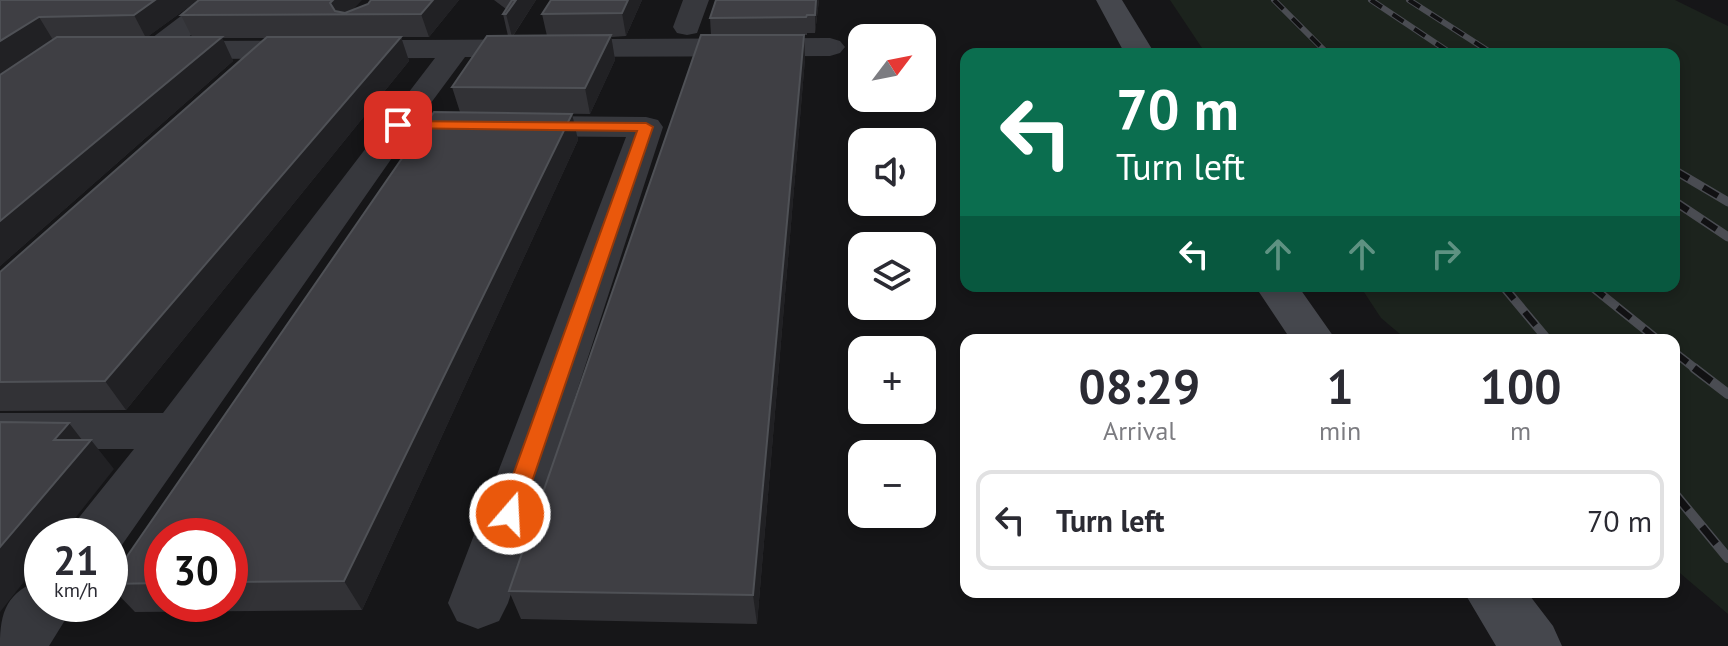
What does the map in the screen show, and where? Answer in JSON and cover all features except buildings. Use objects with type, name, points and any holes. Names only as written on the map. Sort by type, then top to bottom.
[{"type":"main road","points":[[1109,0],[1137,48]]},
{"type":"main road","points":[[1280,292],[1310,334]]},
{"type":"main road","points":[[1497,598],[1531,646]]},
{"type":"street","points":[[154,50],[219,0]]},
{"type":"street","points":[[687,27],[696,0]]},
{"type":"street","points":[[522,49],[538,25]]},
{"type":"street","points":[[123,50],[830,47]]},
{"type":"street","points":[[233,82],[268,50]]},
{"type":"street","points":[[111,518],[456,50]]},
{"type":"street","points":[[398,125],[646,127],[478,603]]},
{"type":"street","points":[[0,431],[177,431]]},
{"type":"street","points":[[13,646],[31,622]]},
{"type":"shaded area","points":[[1170,0],[1675,0],[1728,26],[1728,614],[1680,573],[1680,334],[1400,334],[1381,318],[1364,292],[1680,292],[1680,48],[1202,48]]},
{"type":"railway","points":[[1274,0],[1322,48]]},
{"type":"railway","points":[[1371,0],[1443,48]]},
{"type":"railway","points":[[1409,0],[1484,48]]},
{"type":"railway","points":[[1680,174],[1728,202]]},
{"type":"railway","points":[[1680,205],[1728,237]]},
{"type":"railway","points":[[1508,292],[1543,334]]},
{"type":"railway","points":[[1598,292],[1651,334]]},
{"type":"railway","points":[[1680,357],[1697,370]]},
{"type":"railway","points":[[1694,368],[1728,394]]},
{"type":"railway","points":[[1680,500],[1728,558]]},
{"type":"route","points":[[398,125],[646,127],[510,514]]}]
